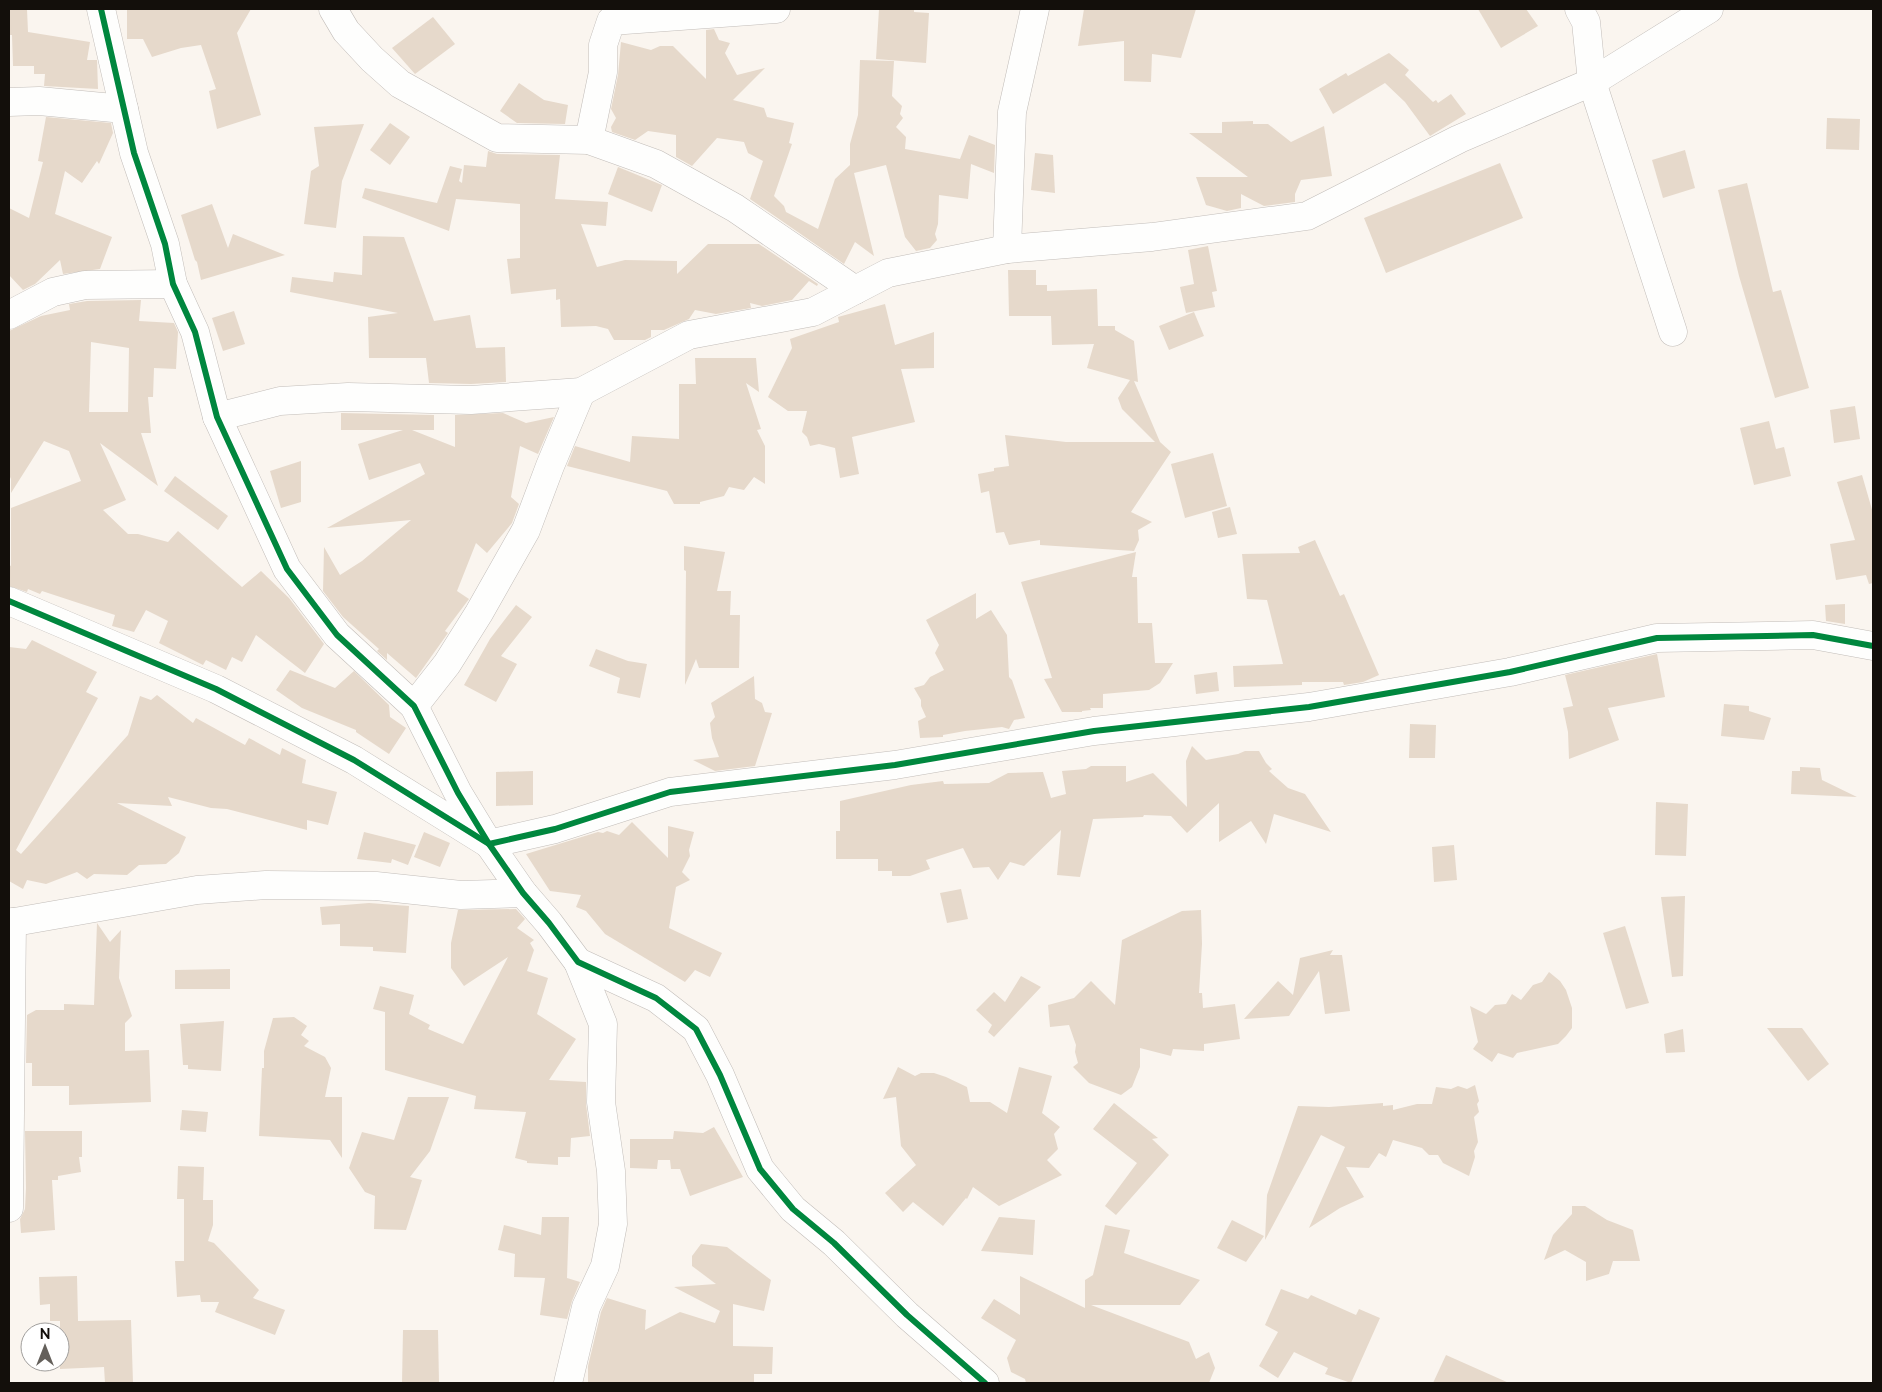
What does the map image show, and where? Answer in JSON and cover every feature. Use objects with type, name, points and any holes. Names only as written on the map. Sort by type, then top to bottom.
[{"type":"street","points":[[100,9],[134,153],[165,244],[174,284],[195,332],[216,417],[287,569],[337,635],[414,706],[458,793],[489,844],[523,893],[549,923],[578,962],[603,1024],[601,1102],[611,1171],[613,1224],[605,1266],[586,1307],[568,1383]]},
{"type":"street","points":[[333,9],[346,31],[372,59],[400,84],[497,138],[588,140],[656,164],[735,208],[855,290]]},
{"type":"street","points":[[588,140],[603,72],[603,45],[612,21],[776,9]]},
{"type":"street","points":[[1007,249],[1012,112],[1035,9]]},
{"type":"street","points":[[1580,9],[1586,22],[1592,82],[1673,332]]},
{"type":"street","points":[[216,417],[280,401],[348,397],[471,400],[580,392],[689,335],[813,312],[888,273],[1007,249],[1152,237],[1306,216],[1458,139],[1592,82],[1709,9]]},
{"type":"street","points":[[9,102],[39,101],[124,109]]},
{"type":"street","points":[[9,315],[53,292],[85,285],[174,284]]},
{"type":"street","points":[[414,706],[447,664],[526,530],[580,392]]},
{"type":"street","points":[[9,601],[216,689],[354,760],[489,844],[555,828],[670,792],[895,764],[1094,731],[1309,706],[1510,672],[1657,638],[1812,635],[1873,646]]},
{"type":"street","points":[[9,1208],[10,922],[197,890],[266,885],[376,886],[461,894],[523,893]]},
{"type":"street","points":[[578,962],[656,998],[696,1029],[720,1075],[760,1170],[793,1209],[834,1243],[907,1315],[986,1383]]},
{"type":"building","points":[[9,9],[27,9],[28,32],[90,42],[87,60],[97,60],[98,89],[44,86],[45,74],[34,74],[34,66],[13,66],[12,35],[9,35]]},
{"type":"building","points":[[127,9],[251,9],[237,33],[261,115],[217,129],[209,91],[216,89],[201,45],[181,48],[152,57],[143,39],[127,39]]},
{"type":"building","points":[[879,9],[914,9],[914,12],[929,13],[926,63],[876,59]]},
{"type":"building","points":[[1084,9],[1196,9],[1181,58],[1152,54],[1151,82],[1124,81],[1124,41],[1078,46]]},
{"type":"building","points":[[1478,9],[1526,9],[1538,26],[1501,48]]},
{"type":"building","points":[[433,17],[455,44],[415,74],[392,48]]},
{"type":"building","points":[[714,29],[719,40],[730,43],[725,53],[737,75],[765,68],[733,100],[764,108],[767,117],[794,123],[789,143],[792,144],[774,196],[784,206],[786,212],[818,229],[835,179],[850,165],[850,144],[858,115],[860,60],[894,61],[892,96],[902,106],[900,114],[903,118],[896,127],[906,137],[905,149],[960,159],[969,135],[995,145],[994,173],[971,164],[968,199],[939,195],[938,224],[935,234],[937,240],[930,248],[916,251],[905,237],[886,165],[854,173],[874,256],[855,242],[844,264],[750,199],[763,161],[748,153],[744,142],[717,138],[692,166],[676,157],[676,135],[648,131],[635,140],[612,132],[611,127],[616,118],[611,109],[618,75],[621,42],[651,50],[660,46],[673,46],[706,79],[706,30]]},
{"type":"building","points":[[1389,53],[1409,70],[1405,75],[1433,102],[1436,100],[1438,103],[1451,94],[1466,114],[1430,136],[1405,102],[1385,83],[1333,114],[1319,89],[1346,73],[1348,76]]},
{"type":"building","points":[[519,83],[544,100],[568,105],[565,124],[517,123],[500,111]]},
{"type":"building","points":[[46,117],[111,123],[113,133],[99,164],[97,161],[82,183],[65,171],[55,214],[112,237],[100,269],[63,274],[60,260],[35,284],[23,290],[9,275],[9,208],[29,218],[43,162],[38,161]]},
{"type":"building","points":[[1827,118],[1860,119],[1859,150],[1826,149]]},
{"type":"building","points":[[1253,121],[1253,124],[1268,124],[1291,142],[1324,126],[1332,176],[1301,180],[1295,194],[1295,202],[1264,206],[1241,194],[1241,208],[1227,211],[1206,205],[1196,177],[1248,177],[1189,133],[1222,133],[1222,122]]},
{"type":"building","points":[[390,123],[410,137],[390,165],[370,150]]},
{"type":"building","points":[[364,124],[342,181],[336,228],[304,224],[311,171],[319,166],[314,127]]},
{"type":"building","points":[[1685,150],[1695,188],[1663,198],[1652,160]]},
{"type":"building","points":[[488,151],[497,154],[560,155],[555,199],[608,202],[606,226],[581,224],[597,267],[625,260],[677,261],[677,274],[708,244],[759,244],[818,284],[817,286],[809,281],[792,300],[762,306],[750,303],[751,308],[716,314],[695,310],[689,319],[664,330],[651,330],[651,337],[645,340],[614,340],[608,329],[596,326],[561,327],[560,299],[556,300],[556,289],[511,294],[507,259],[520,258],[520,204],[456,199],[449,231],[362,198],[365,188],[437,203],[450,166],[462,169],[459,181],[462,183],[464,165],[486,167]]},
{"type":"building","points":[[1035,153],[1053,155],[1055,193],[1031,190]]},
{"type":"building","points":[[1500,163],[1523,218],[1386,273],[1364,218]]},
{"type":"building","points":[[618,167],[662,185],[652,212],[608,194]]},
{"type":"building","points":[[1747,183],[1773,292],[1781,290],[1809,388],[1775,398],[1739,276],[1718,190]]},
{"type":"building","points":[[212,204],[228,248],[233,234],[285,255],[201,280],[181,215]]},
{"type":"building","points":[[363,236],[404,237],[434,321],[470,315],[476,348],[505,347],[506,382],[471,384],[429,383],[426,358],[369,358],[368,317],[398,313],[290,292],[292,277],[333,282],[334,272],[362,275]]},
{"type":"building","points":[[1208,246],[1217,291],[1212,292],[1215,307],[1186,313],[1180,287],[1194,284],[1188,250]]},
{"type":"building","points":[[1008,270],[1036,270],[1036,285],[1047,285],[1047,291],[1097,289],[1098,326],[1115,326],[1115,330],[1134,341],[1138,382],[1134,381],[1160,442],[1171,452],[1131,512],[1152,522],[1138,530],[1139,540],[1134,551],[1040,545],[1040,540],[1009,545],[1004,532],[996,533],[989,491],[981,493],[978,474],[994,471],[994,468],[1009,466],[1005,435],[1066,442],[1155,442],[1122,409],[1118,398],[1130,380],[1087,368],[1094,344],[1052,345],[1051,316],[1009,316]]},
{"type":"building","points":[[141,300],[139,321],[174,323],[178,332],[176,369],[154,368],[153,397],[148,397],[151,433],[141,433],[158,486],[100,443],[126,500],[103,510],[128,534],[138,534],[168,542],[178,531],[242,587],[261,571],[289,598],[324,644],[305,673],[256,635],[242,662],[232,657],[226,670],[206,660],[203,665],[159,643],[168,621],[146,610],[134,632],[112,626],[115,615],[42,591],[40,594],[28,589],[27,592],[9,586],[11,508],[81,481],[69,451],[44,441],[11,493],[11,477],[9,481],[9,331],[41,316],[70,310],[69,304],[87,301]],"holes":[[[91,342],[129,348],[128,412],[89,412]]]},
{"type":"building","points":[[885,304],[895,345],[934,332],[934,368],[901,369],[915,422],[852,437],[859,474],[840,478],[835,448],[819,444],[810,446],[807,437],[802,432],[807,411],[788,411],[768,397],[792,348],[790,339],[839,322],[838,317]]},
{"type":"building","points":[[234,311],[245,344],[223,351],[212,318]]},
{"type":"building","points":[[1194,312],[1204,336],[1169,350],[1159,326]]},
{"type":"building","points":[[695,358],[756,358],[759,392],[746,383],[761,429],[757,430],[765,446],[765,484],[754,477],[744,490],[729,487],[724,496],[700,502],[700,504],[674,504],[667,491],[567,466],[575,446],[630,462],[632,436],[679,439],[679,384],[696,384]]},
{"type":"building","points":[[1855,406],[1860,439],[1834,443],[1830,410]]},
{"type":"building","points":[[341,413],[434,415],[434,430],[412,430],[455,447],[455,415],[503,413],[526,423],[554,417],[538,454],[520,446],[511,497],[519,504],[512,523],[487,553],[476,543],[457,591],[469,599],[445,631],[448,633],[416,678],[387,653],[387,660],[377,651],[379,649],[343,617],[323,591],[324,547],[340,575],[362,561],[411,520],[327,528],[425,474],[420,463],[369,480],[358,444],[403,430],[341,430]]},
{"type":"building","points":[[1769,421],[1776,449],[1784,447],[1791,476],[1754,485],[1740,428]]},
{"type":"building","points":[[1213,453],[1227,506],[1185,518],[1171,464]]},
{"type":"building","points":[[301,461],[301,502],[281,508],[270,471]]},
{"type":"building","points":[[1862,475],[1873,513],[1873,583],[1869,584],[1866,575],[1836,580],[1830,544],[1855,540],[1837,482]]},
{"type":"building","points":[[175,476],[228,516],[218,530],[164,491]]},
{"type":"building","points":[[1230,507],[1237,534],[1218,538],[1212,512]]},
{"type":"building","points":[[1315,540],[1340,596],[1344,594],[1379,675],[1363,682],[1344,685],[1343,682],[1302,682],[1302,685],[1234,687],[1233,666],[1283,664],[1267,600],[1247,599],[1242,554],[1300,553],[1298,547]]},
{"type":"building","points":[[684,546],[725,552],[717,591],[731,591],[730,615],[740,615],[739,668],[699,668],[696,659],[685,685],[686,571],[684,570]]},
{"type":"building","points":[[1136,552],[1132,577],[1137,577],[1138,623],[1152,623],[1155,663],[1173,663],[1160,683],[1149,690],[1103,694],[1103,708],[1090,708],[1091,710],[1082,712],[1062,712],[1044,679],[1052,678],[1021,582]]},
{"type":"building","points":[[976,593],[976,619],[991,610],[1007,635],[1009,677],[1012,680],[1025,718],[1014,720],[1009,729],[1002,727],[965,731],[943,735],[943,737],[920,738],[918,721],[926,717],[921,706],[921,700],[914,688],[924,685],[930,677],[944,670],[935,653],[939,645],[926,620]]},
{"type":"building","points":[[1845,604],[1845,624],[1826,621],[1825,605]]},
{"type":"building","points":[[516,605],[532,617],[501,656],[517,664],[496,702],[464,685],[490,639]]},
{"type":"building","points":[[32,640],[97,672],[86,692],[98,698],[16,850],[21,854],[128,735],[140,696],[151,700],[157,695],[193,723],[196,718],[245,745],[249,738],[280,755],[282,748],[306,760],[302,783],[337,792],[328,825],[307,820],[307,830],[227,809],[211,808],[168,797],[172,806],[117,803],[186,837],[179,853],[166,864],[139,865],[127,875],[94,874],[87,879],[77,872],[46,884],[27,880],[23,889],[9,881],[9,647],[26,649]]},
{"type":"building","points":[[596,649],[628,661],[647,664],[640,698],[617,693],[620,678],[589,666]]},
{"type":"building","points":[[1657,654],[1665,697],[1608,708],[1619,740],[1569,759],[1568,732],[1563,708],[1573,706],[1565,675]]},
{"type":"building","points":[[290,670],[335,688],[354,671],[389,705],[390,717],[406,728],[389,754],[356,732],[356,730],[302,708],[276,690]]},
{"type":"building","points":[[1217,672],[1219,691],[1196,694],[1194,675]]},
{"type":"building","points":[[754,676],[755,699],[762,703],[765,712],[772,713],[755,766],[715,771],[693,760],[719,757],[712,738],[710,723],[715,717],[711,703]]},
{"type":"building","points":[[1724,704],[1749,706],[1749,711],[1771,718],[1764,740],[1721,736]]},
{"type":"building","points":[[1410,724],[1436,725],[1435,758],[1409,758]]},
{"type":"building","points":[[1192,746],[1206,760],[1245,751],[1259,751],[1272,769],[1269,771],[1288,788],[1305,794],[1331,832],[1274,814],[1266,844],[1251,821],[1219,842],[1219,803],[1187,833],[1171,816],[1144,815],[1143,817],[1093,819],[1080,877],[1057,875],[1061,830],[1024,866],[1010,862],[998,880],[989,867],[973,868],[963,848],[926,860],[930,869],[910,876],[892,876],[892,871],[878,871],[878,859],[836,859],[836,831],[840,831],[840,801],[911,785],[943,781],[944,784],[989,783],[1008,773],[1043,772],[1051,798],[1066,794],[1062,771],[1086,769],[1091,766],[1126,766],[1126,782],[1153,773],[1187,807],[1186,761]]},
{"type":"building","points":[[1800,767],[1820,768],[1822,780],[1857,797],[1791,794],[1792,771],[1800,771]]},
{"type":"building","points":[[533,771],[533,805],[496,806],[496,772]]},
{"type":"building","points":[[1656,802],[1688,804],[1686,856],[1655,855]]},
{"type":"building","points":[[632,822],[668,858],[668,826],[694,832],[689,850],[690,856],[682,872],[690,880],[676,887],[669,928],[722,953],[710,977],[695,970],[685,982],[605,934],[586,911],[576,907],[581,895],[550,891],[526,854],[598,832],[603,833],[607,831],[619,835]]},
{"type":"building","points":[[364,832],[416,845],[408,865],[392,859],[391,863],[357,859]]},
{"type":"building","points":[[424,832],[450,843],[440,867],[414,857]]},
{"type":"building","points":[[1454,845],[1457,880],[1434,882],[1432,847]]},
{"type":"building","points":[[961,889],[968,919],[947,923],[940,893]]},
{"type":"building","points":[[1685,896],[1683,976],[1672,977],[1661,897]]},
{"type":"building","points":[[369,903],[409,906],[406,953],[373,951],[373,947],[340,946],[340,924],[322,925],[320,907]]},
{"type":"building","points":[[516,909],[525,919],[517,928],[534,940],[530,943],[534,950],[527,971],[548,978],[537,1014],[576,1039],[549,1080],[586,1082],[586,1104],[590,1136],[571,1138],[570,1157],[558,1157],[558,1165],[527,1163],[527,1161],[515,1158],[526,1112],[474,1109],[476,1096],[385,1070],[385,1012],[373,1009],[380,986],[414,995],[409,1014],[430,1025],[428,1029],[463,1044],[508,957],[464,986],[451,968],[451,943],[458,910]]},
{"type":"building","points":[[1201,910],[1202,944],[1199,993],[1202,993],[1203,1008],[1235,1004],[1240,1039],[1204,1044],[1204,1051],[1173,1049],[1171,1056],[1140,1048],[1140,1067],[1132,1087],[1121,1095],[1089,1083],[1073,1067],[1078,1063],[1075,1052],[1076,1045],[1069,1025],[1050,1027],[1048,1005],[1074,998],[1091,981],[1115,1005],[1122,940],[1182,911]]},
{"type":"building","points":[[97,923],[110,942],[121,930],[119,978],[132,1016],[125,1023],[125,1051],[149,1050],[151,1102],[69,1105],[69,1086],[32,1086],[32,1063],[26,1063],[27,1015],[36,1010],[64,1010],[64,1004],[94,1005]]},
{"type":"building","points":[[1625,926],[1649,1003],[1626,1009],[1603,933]]},
{"type":"building","points":[[1333,950],[1330,955],[1342,955],[1350,1011],[1325,1014],[1319,971],[1289,1016],[1244,1019],[1278,981],[1293,995],[1300,958]]},
{"type":"building","points":[[230,969],[230,989],[175,989],[175,970]]},
{"type":"building","points":[[1549,972],[1560,981],[1566,990],[1572,1008],[1572,1028],[1566,1036],[1558,1044],[1517,1053],[1513,1058],[1498,1053],[1492,1062],[1473,1049],[1478,1042],[1470,1006],[1486,1014],[1495,1005],[1506,1004],[1512,994],[1521,1000],[1533,985],[1542,982]]},
{"type":"building","points":[[1021,976],[1041,987],[994,1037],[988,1032],[992,1025],[976,1010],[994,992],[1005,1002]]},
{"type":"building","points":[[294,1017],[307,1026],[301,1035],[309,1041],[304,1046],[325,1057],[331,1068],[325,1097],[342,1097],[342,1158],[330,1140],[259,1136],[264,1051],[273,1018]]},
{"type":"building","points":[[224,1021],[221,1071],[188,1069],[188,1065],[183,1065],[180,1024]]},
{"type":"building","points":[[1767,1028],[1802,1028],[1829,1064],[1808,1081]]},
{"type":"building","points":[[1683,1029],[1685,1052],[1666,1053],[1664,1034]]},
{"type":"building","points":[[898,1067],[915,1076],[921,1073],[934,1073],[946,1077],[967,1087],[970,1102],[990,1102],[1007,1113],[1019,1067],[1052,1076],[1042,1113],[1060,1127],[1054,1134],[1058,1149],[1047,1160],[1062,1175],[999,1206],[973,1187],[967,1199],[943,1226],[913,1202],[903,1212],[885,1193],[916,1165],[901,1146],[896,1097],[883,1099]]},
{"type":"building","points":[[1475,1085],[1479,1101],[1477,1104],[1479,1112],[1474,1117],[1478,1142],[1474,1151],[1475,1157],[1469,1176],[1443,1163],[1438,1155],[1429,1155],[1422,1148],[1393,1140],[1386,1157],[1379,1153],[1369,1168],[1346,1167],[1364,1197],[1340,1208],[1309,1228],[1345,1147],[1321,1135],[1265,1240],[1267,1195],[1298,1106],[1329,1107],[1383,1103],[1383,1106],[1393,1105],[1393,1110],[1417,1104],[1432,1104],[1436,1087],[1451,1089],[1458,1086],[1467,1089]]},
{"type":"building","points":[[408,1097],[449,1097],[430,1151],[410,1177],[422,1180],[406,1230],[374,1229],[375,1196],[365,1192],[349,1168],[362,1132],[394,1140]]},
{"type":"building","points":[[1114,1103],[1158,1138],[1152,1139],[1169,1155],[1116,1215],[1105,1206],[1137,1163],[1093,1129]]},
{"type":"building","points":[[182,1110],[208,1112],[206,1132],[180,1130]]},
{"type":"building","points":[[714,1127],[743,1177],[690,1196],[680,1169],[671,1169],[670,1160],[658,1160],[657,1169],[630,1168],[630,1139],[673,1139],[674,1131],[703,1133]]},
{"type":"building","points":[[25,1131],[82,1131],[82,1157],[79,1157],[81,1172],[58,1176],[58,1180],[52,1180],[55,1230],[21,1233],[20,1219],[25,1209],[26,1188]]},
{"type":"building","points":[[178,1166],[204,1167],[203,1200],[213,1200],[213,1225],[208,1241],[214,1243],[259,1290],[253,1298],[285,1310],[275,1335],[215,1312],[219,1302],[201,1302],[200,1295],[177,1297],[175,1261],[184,1261],[184,1199],[177,1199]]},
{"type":"building","points":[[1572,1206],[1585,1206],[1607,1220],[1633,1230],[1640,1261],[1613,1261],[1609,1274],[1586,1281],[1586,1262],[1565,1250],[1544,1260],[1553,1235],[1572,1214]]},
{"type":"building","points":[[542,1217],[569,1217],[567,1278],[580,1282],[567,1319],[540,1315],[545,1278],[514,1277],[515,1254],[498,1250],[504,1225],[541,1235]]},
{"type":"building","points":[[999,1217],[1035,1220],[1033,1255],[981,1251]]},
{"type":"building","points":[[1232,1220],[1264,1236],[1246,1262],[1217,1248]]},
{"type":"building","points":[[1105,1225],[1130,1230],[1124,1253],[1200,1280],[1180,1305],[1091,1305],[1189,1342],[1196,1359],[1209,1352],[1215,1368],[1209,1383],[1026,1383],[1025,1379],[1011,1372],[1007,1358],[1016,1340],[981,1318],[994,1299],[1020,1315],[1020,1276],[1085,1308],[1085,1280],[1093,1275]]},
{"type":"building","points":[[701,1244],[727,1247],[771,1280],[764,1311],[733,1304],[733,1346],[773,1347],[772,1374],[754,1374],[754,1383],[588,1383],[588,1366],[601,1312],[607,1298],[646,1310],[645,1330],[680,1312],[715,1323],[720,1311],[674,1287],[716,1284],[692,1266],[692,1256]]},
{"type":"building","points":[[77,1276],[78,1321],[131,1320],[133,1383],[105,1383],[104,1367],[70,1369],[70,1322],[50,1321],[50,1304],[40,1305],[39,1277]]},
{"type":"building","points":[[1281,1289],[1308,1299],[1311,1295],[1356,1315],[1359,1309],[1380,1318],[1351,1383],[1325,1374],[1328,1368],[1294,1352],[1278,1378],[1259,1366],[1278,1332],[1265,1325]]},
{"type":"building","points":[[403,1330],[438,1330],[439,1383],[402,1383]]},
{"type":"building","points":[[1446,1355],[1509,1383],[1433,1383]]},
{"type":"cycle path","points":[[101,9],[134,153],[165,244],[173,284],[195,332],[217,417],[287,569],[337,635],[414,706],[458,793],[489,844],[523,893],[549,923],[578,962],[656,998],[696,1029],[720,1075],[760,1169],[793,1209],[834,1243],[907,1315],[985,1383]]},
{"type":"cycle path","points":[[9,601],[216,689],[354,760],[489,844],[555,829],[670,792],[895,765],[1094,731],[1309,707],[1510,672],[1657,638],[1813,635],[1873,646]]}]
